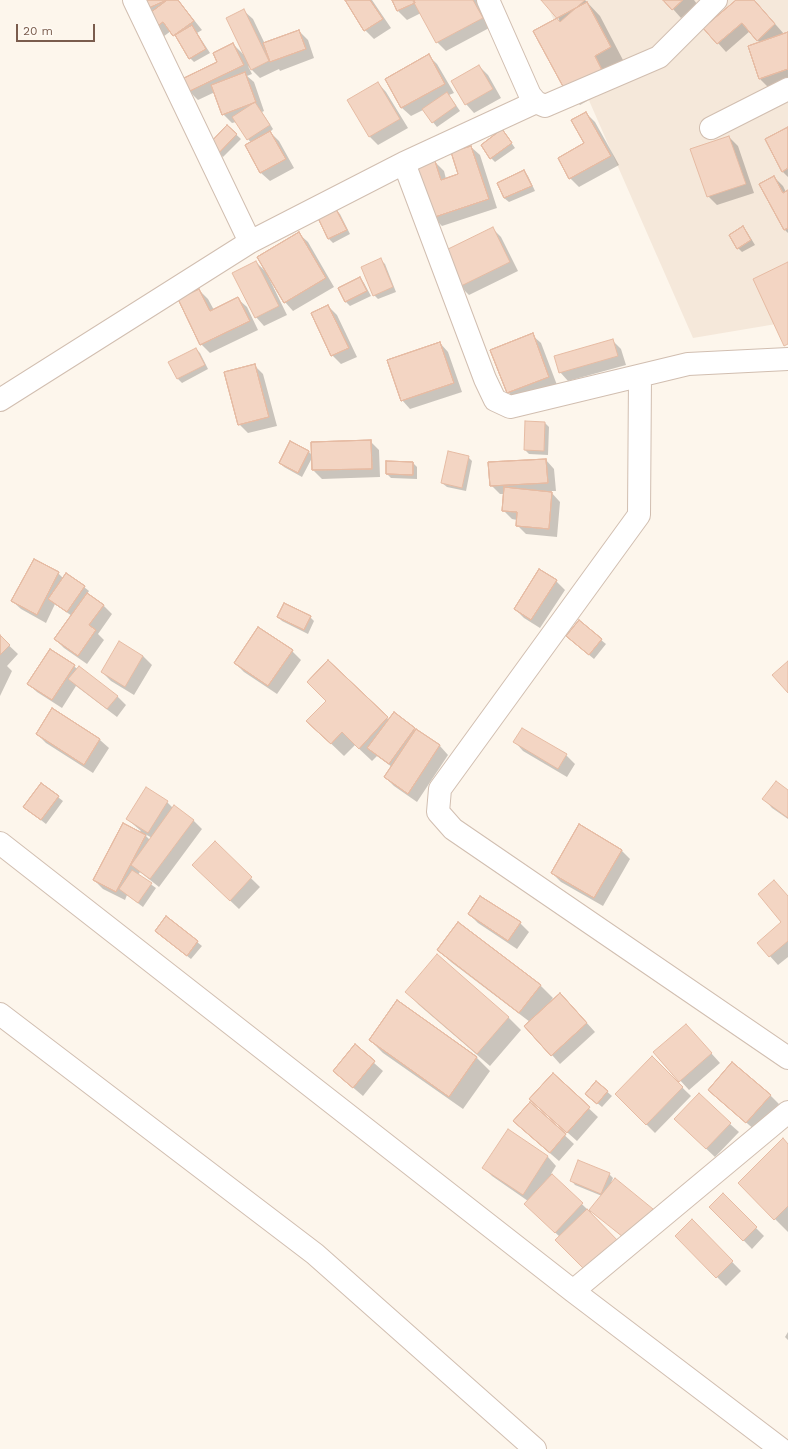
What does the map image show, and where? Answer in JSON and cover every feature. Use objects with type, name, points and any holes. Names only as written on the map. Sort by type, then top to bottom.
[{"type":"street","points":[[134,0],[250,242]]},
{"type":"street","points":[[488,0],[530,95],[536,102],[545,106],[659,57],[716,0]]},
{"type":"street","points":[[711,128],[788,89]]},
{"type":"street","points":[[0,400],[250,242],[404,163],[536,102]]},
{"type":"street","points":[[404,163],[485,379],[495,400],[510,407],[688,364],[788,359]]},
{"type":"street","points":[[640,376],[638,515],[440,789],[438,812],[453,829],[788,1058]]},
{"type":"street","points":[[0,842],[573,1291],[781,1449],[788,1440]]},
{"type":"street","points":[[0,1014],[315,1254],[535,1449]]},
{"type":"street","points":[[573,1291],[788,1112]]},
{"type":"shaded area","points":[[545,0],[788,0],[788,322],[693,338]]},
{"type":"building","points":[[128,0],[167,0],[135,14]]},
{"type":"building","points":[[128,0],[167,0],[135,14]]},
{"type":"building","points":[[128,0],[167,0],[135,14]]},
{"type":"building","points":[[167,0],[178,0],[194,21],[173,36],[163,22],[147,34],[138,22]]},
{"type":"building","points":[[167,0],[178,0],[194,21],[173,36],[163,22],[147,34],[138,22]]},
{"type":"building","points":[[167,0],[178,0],[194,21],[173,36],[163,22],[147,34],[138,22]]},
{"type":"building","points":[[345,0],[370,0],[383,19],[364,31]]},
{"type":"building","points":[[345,0],[370,0],[383,19],[364,31]]},
{"type":"building","points":[[345,0],[370,0],[383,19],[364,31]]},
{"type":"building","points":[[392,0],[414,0],[415,3],[397,11]]},
{"type":"building","points":[[392,0],[414,0],[415,3],[397,11]]},
{"type":"building","points":[[392,0],[414,0],[415,3],[397,11]]},
{"type":"building","points":[[473,0],[483,18],[436,43],[413,1]]},
{"type":"building","points":[[541,0],[585,0],[560,22]]},
{"type":"building","points":[[663,0],[683,0],[672,10]]},
{"type":"building","points":[[663,0],[683,0],[672,10]]},
{"type":"building","points":[[663,0],[683,0],[672,10]]},
{"type":"building","points":[[736,0],[754,0],[775,24],[757,41],[742,23],[717,44],[703,28]]},
{"type":"building","points":[[736,0],[754,0],[775,24],[757,41],[742,23],[717,44],[703,28]]},
{"type":"building","points":[[736,0],[754,0],[775,24],[757,41],[742,23],[717,44],[703,28]]},
{"type":"building","points":[[587,2],[611,47],[595,56],[603,72],[566,92],[533,31]]},
{"type":"building","points":[[587,2],[611,47],[595,56],[603,72],[566,92],[533,31]]},
{"type":"building","points":[[587,2],[611,47],[595,56],[603,72],[566,92],[533,31]]},
{"type":"building","points":[[244,9],[269,61],[251,70],[226,18]]},
{"type":"building","points":[[192,25],[206,49],[189,59],[175,35]]},
{"type":"building","points":[[192,25],[206,49],[189,59],[175,35]]},
{"type":"building","points":[[192,25],[206,49],[189,59],[175,35]]},
{"type":"building","points":[[299,30],[306,49],[270,62],[263,43]]},
{"type":"building","points":[[299,30],[306,49],[270,62],[263,43]]},
{"type":"building","points":[[299,30],[306,49],[270,62],[263,43]]},
{"type":"building","points":[[788,32],[788,69],[759,79],[748,46]]},
{"type":"building","points":[[788,32],[788,69],[759,79],[748,46]]},
{"type":"building","points":[[788,32],[788,69],[759,79],[748,46]]},
{"type":"building","points":[[233,43],[244,65],[188,92],[182,79],[217,62],[213,53]]},
{"type":"building","points":[[233,43],[244,65],[188,92],[182,79],[217,62],[213,53]]},
{"type":"building","points":[[233,43],[244,65],[188,92],[182,79],[217,62],[213,53]]},
{"type":"building","points":[[429,54],[445,84],[401,108],[385,79]]},
{"type":"building","points":[[429,54],[445,84],[401,108],[385,79]]},
{"type":"building","points":[[429,54],[445,84],[401,108],[385,79]]},
{"type":"building","points":[[479,65],[493,89],[465,105],[451,81]]},
{"type":"building","points":[[245,72],[256,102],[222,115],[211,85]]},
{"type":"building","points":[[245,72],[256,102],[222,115],[211,85]]},
{"type":"building","points":[[245,72],[256,102],[222,115],[211,85]]},
{"type":"building","points":[[378,82],[400,119],[369,137],[347,100]]},
{"type":"building","points":[[447,92],[456,106],[432,123],[422,109]]},
{"type":"building","points":[[255,102],[270,125],[247,140],[232,117]]},
{"type":"building","points":[[586,112],[611,156],[569,179],[558,158],[584,143],[571,120]]},
{"type":"building","points":[[586,112],[611,156],[569,179],[558,158],[584,143],[571,120]]},
{"type":"building","points":[[586,112],[611,156],[569,179],[558,158],[584,143],[571,120]]},
{"type":"building","points":[[227,125],[237,134],[218,154],[208,145]]},
{"type":"building","points":[[227,125],[237,134],[218,154],[208,145]]},
{"type":"building","points":[[227,125],[237,134],[218,154],[208,145]]},
{"type":"building","points":[[788,127],[788,168],[782,172],[765,139]]},
{"type":"building","points":[[788,127],[788,168],[782,172],[765,139]]},
{"type":"building","points":[[788,127],[788,168],[782,172],[765,139]]},
{"type":"building","points":[[502,129],[512,143],[490,159],[481,145]]},
{"type":"building","points":[[502,129],[512,143],[490,159],[481,145]]},
{"type":"building","points":[[502,129],[512,143],[490,159],[481,145]]},
{"type":"building","points":[[270,131],[286,159],[260,173],[245,145]]},
{"type":"building","points":[[270,131],[286,159],[260,173],[245,145]]},
{"type":"building","points":[[270,131],[286,159],[260,173],[245,145]]},
{"type":"building","points":[[729,136],[746,184],[707,197],[690,149]]},
{"type":"building","points":[[471,146],[489,199],[432,218],[415,167],[435,161],[441,180],[458,174],[451,152]]},
{"type":"building","points":[[471,146],[489,199],[432,218],[415,167],[435,161],[441,180],[458,174],[451,152]]},
{"type":"building","points":[[471,146],[489,199],[432,218],[415,167],[435,161],[441,180],[458,174],[451,152]]},
{"type":"building","points":[[524,170],[532,186],[504,198],[497,183]]},
{"type":"building","points":[[524,170],[532,186],[504,198],[497,183]]},
{"type":"building","points":[[524,170],[532,186],[504,198],[497,183]]},
{"type":"building","points":[[774,176],[783,193],[788,190],[788,228],[784,230],[759,184]]},
{"type":"building","points":[[774,176],[783,193],[788,190],[788,228],[784,230],[759,184]]},
{"type":"building","points":[[774,176],[783,193],[788,190],[788,228],[784,230],[759,184]]},
{"type":"building","points":[[336,209],[347,230],[328,239],[318,218]]},
{"type":"building","points":[[336,209],[347,230],[328,239],[318,218]]},
{"type":"building","points":[[336,209],[347,230],[328,239],[318,218]]},
{"type":"building","points":[[743,226],[751,240],[737,249],[729,235]]},
{"type":"building","points":[[743,226],[751,240],[737,249],[729,235]]},
{"type":"building","points":[[743,226],[751,240],[737,249],[729,235]]},
{"type":"building","points":[[493,227],[510,262],[459,287],[442,252]]},
{"type":"building","points":[[299,232],[326,278],[284,303],[257,257]]},
{"type":"building","points":[[299,232],[326,278],[284,303],[257,257]]},
{"type":"building","points":[[299,232],[326,278],[284,303],[257,257]]},
{"type":"building","points":[[381,258],[393,287],[373,296],[361,267]]},
{"type":"building","points":[[256,261],[279,306],[255,318],[232,273]]},
{"type":"building","points":[[788,262],[788,344],[784,346],[753,279]]},
{"type":"building","points":[[360,277],[367,291],[345,302],[338,288]]},
{"type":"building","points":[[360,277],[367,291],[345,302],[338,288]]},
{"type":"building","points":[[360,277],[367,291],[345,302],[338,288]]},
{"type":"building","points":[[199,289],[210,311],[238,297],[250,321],[200,345],[178,299]]},
{"type":"building","points":[[199,289],[210,311],[238,297],[250,321],[200,345],[178,299]]},
{"type":"building","points":[[199,289],[210,311],[238,297],[250,321],[200,345],[178,299]]},
{"type":"building","points":[[328,305],[349,348],[331,356],[311,313]]},
{"type":"building","points":[[328,305],[349,348],[331,356],[311,313]]},
{"type":"building","points":[[328,305],[349,348],[331,356],[311,313]]},
{"type":"building","points":[[533,333],[549,377],[507,393],[490,350]]},
{"type":"building","points":[[533,333],[549,377],[507,393],[490,350]]},
{"type":"building","points":[[533,333],[549,377],[507,393],[490,350]]},
{"type":"building","points":[[613,339],[618,356],[559,373],[554,356]]},
{"type":"building","points":[[440,342],[454,383],[401,401],[387,360]]},
{"type":"building","points":[[440,342],[454,383],[401,401],[387,360]]},
{"type":"building","points":[[440,342],[454,383],[401,401],[387,360]]},
{"type":"building","points":[[196,348],[205,365],[177,379],[168,362]]},
{"type":"building","points":[[255,364],[269,417],[238,425],[224,372]]},
{"type":"building","points":[[255,364],[269,417],[238,425],[224,372]]},
{"type":"building","points":[[255,364],[269,417],[238,425],[224,372]]},
{"type":"building","points":[[525,421],[545,422],[544,451],[524,450]]},
{"type":"building","points":[[371,440],[372,469],[312,470],[311,442]]},
{"type":"building","points":[[371,440],[372,469],[312,470],[311,442]]},
{"type":"building","points":[[371,440],[372,469],[312,470],[311,442]]},
{"type":"building","points":[[290,441],[309,451],[298,473],[279,463]]},
{"type":"building","points":[[290,441],[309,451],[298,473],[279,463]]},
{"type":"building","points":[[290,441],[309,451],[298,473],[279,463]]},
{"type":"building","points":[[448,451],[469,456],[462,488],[441,483]]},
{"type":"building","points":[[546,459],[548,483],[490,486],[488,462]]},
{"type":"building","points":[[546,459],[548,483],[490,486],[488,462]]},
{"type":"building","points":[[546,459],[548,483],[490,486],[488,462]]},
{"type":"building","points":[[386,461],[413,462],[413,475],[386,474]]},
{"type":"building","points":[[386,461],[413,462],[413,475],[386,474]]},
{"type":"building","points":[[386,461],[413,462],[413,475],[386,474]]},
{"type":"building","points":[[504,487],[552,492],[549,529],[516,526],[517,512],[502,511]]},
{"type":"building","points":[[504,487],[552,492],[549,529],[516,526],[517,512],[502,511]]},
{"type":"building","points":[[504,487],[552,492],[549,529],[516,526],[517,512],[502,511]]},
{"type":"building","points":[[34,559],[59,572],[37,615],[11,601]]},
{"type":"building","points":[[34,559],[59,572],[37,615],[11,601]]},
{"type":"building","points":[[34,559],[59,572],[37,615],[11,601]]},
{"type":"building","points":[[539,569],[557,580],[531,620],[514,609]]},
{"type":"building","points":[[539,569],[557,580],[531,620],[514,609]]},
{"type":"building","points":[[539,569],[557,580],[531,620],[514,609]]},
{"type":"building","points":[[66,573],[85,586],[67,612],[48,599]]},
{"type":"building","points":[[66,573],[85,586],[67,612],[48,599]]},
{"type":"building","points":[[66,573],[85,586],[67,612],[48,599]]},
{"type":"building","points":[[87,593],[104,605],[89,625],[96,630],[78,656],[54,639]]},
{"type":"building","points":[[87,593],[104,605],[89,625],[96,630],[78,656],[54,639]]},
{"type":"building","points":[[87,593],[104,605],[89,625],[96,630],[78,656],[54,639]]},
{"type":"building","points":[[284,603],[311,616],[304,630],[277,617]]},
{"type":"building","points":[[284,603],[311,616],[304,630],[277,617]]},
{"type":"building","points":[[284,603],[311,616],[304,630],[277,617]]},
{"type":"building","points":[[579,620],[602,639],[589,655],[566,636]]},
{"type":"building","points":[[579,620],[602,639],[589,655],[566,636]]},
{"type":"building","points":[[579,620],[602,639],[589,655],[566,636]]},
{"type":"building","points":[[258,627],[293,650],[268,686],[234,663]]},
{"type":"building","points":[[258,627],[293,650],[268,686],[234,663]]},
{"type":"building","points":[[258,627],[293,650],[268,686],[234,663]]},
{"type":"building","points":[[0,635],[10,645],[0,655]]},
{"type":"building","points":[[0,635],[10,645],[0,655]]},
{"type":"building","points":[[0,635],[10,645],[0,655]]},
{"type":"building","points":[[119,641],[143,656],[125,687],[101,672]]},
{"type":"building","points":[[50,649],[75,665],[52,700],[27,684]]},
{"type":"building","points":[[50,649],[75,665],[52,700],[27,684]]},
{"type":"building","points":[[50,649],[75,665],[52,700],[27,684]]},
{"type":"building","points":[[328,660],[388,717],[359,749],[342,732],[331,744],[306,721],[326,701],[307,682]]},
{"type":"building","points":[[328,660],[388,717],[359,749],[342,732],[331,744],[306,721],[326,701],[307,682]]},
{"type":"building","points":[[328,660],[388,717],[359,749],[342,732],[331,744],[306,721],[326,701],[307,682]]},
{"type":"building","points":[[788,661],[788,693],[772,675]]},
{"type":"building","points":[[79,666],[118,696],[107,709],[68,679]]},
{"type":"building","points":[[52,708],[100,739],[84,765],[36,734]]},
{"type":"building","points":[[52,708],[100,739],[84,765],[36,734]]},
{"type":"building","points":[[52,708],[100,739],[84,765],[36,734]]},
{"type":"building","points":[[394,712],[415,728],[389,764],[367,748]]},
{"type":"building","points":[[394,712],[415,728],[389,764],[367,748]]},
{"type":"building","points":[[394,712],[415,728],[389,764],[367,748]]},
{"type":"building","points":[[522,728],[567,754],[558,769],[513,742]]},
{"type":"building","points":[[416,729],[440,745],[408,794],[384,777]]},
{"type":"building","points":[[416,729],[440,745],[408,794],[384,777]]},
{"type":"building","points":[[416,729],[440,745],[408,794],[384,777]]},
{"type":"building","points":[[776,781],[788,790],[788,818],[762,799]]},
{"type":"building","points":[[41,783],[59,796],[41,820],[23,807]]},
{"type":"building","points":[[41,783],[59,796],[41,820],[23,807]]},
{"type":"building","points":[[41,783],[59,796],[41,820],[23,807]]},
{"type":"building","points":[[146,787],[168,801],[148,833],[126,819]]},
{"type":"building","points":[[174,805],[194,820],[150,879],[131,865]]},
{"type":"building","points":[[123,823],[146,835],[116,892],[93,880]]},
{"type":"building","points":[[123,823],[146,835],[116,892],[93,880]]},
{"type":"building","points":[[123,823],[146,835],[116,892],[93,880]]},
{"type":"building","points":[[579,824],[622,850],[594,898],[551,873]]},
{"type":"building","points":[[579,824],[622,850],[594,898],[551,873]]},
{"type":"building","points":[[579,824],[622,850],[594,898],[551,873]]},
{"type":"building","points":[[215,841],[252,877],[230,901],[192,865]]},
{"type":"building","points":[[132,870],[152,883],[138,903],[119,889]]},
{"type":"building","points":[[774,880],[788,896],[788,941],[769,957],[757,943],[781,922],[758,894]]},
{"type":"building","points":[[480,896],[521,922],[508,941],[468,914]]},
{"type":"building","points":[[480,896],[521,922],[508,941],[468,914]]},
{"type":"building","points":[[480,896],[521,922],[508,941],[468,914]]},
{"type":"building","points":[[166,916],[198,941],[187,956],[155,931]]},
{"type":"building","points":[[166,916],[198,941],[187,956],[155,931]]},
{"type":"building","points":[[166,916],[198,941],[187,956],[155,931]]},
{"type":"building","points":[[458,922],[541,985],[519,1013],[437,950]]},
{"type":"building","points":[[458,922],[541,985],[519,1013],[437,950]]},
{"type":"building","points":[[458,922],[541,985],[519,1013],[437,950]]},
{"type":"building","points":[[437,954],[509,1017],[477,1054],[405,992]]},
{"type":"building","points":[[560,993],[587,1023],[551,1056],[524,1026]]},
{"type":"building","points":[[560,993],[587,1023],[551,1056],[524,1026]]},
{"type":"building","points":[[560,993],[587,1023],[551,1056],[524,1026]]},
{"type":"building","points":[[397,1000],[477,1057],[449,1097],[369,1040]]},
{"type":"building","points":[[397,1000],[477,1057],[449,1097],[369,1040]]},
{"type":"building","points":[[397,1000],[477,1057],[449,1097],[369,1040]]},
{"type":"building","points":[[686,1024],[712,1053],[679,1082],[653,1052]]},
{"type":"building","points":[[355,1044],[375,1061],[353,1088],[333,1071]]},
{"type":"building","points":[[355,1044],[375,1061],[353,1088],[333,1071]]},
{"type":"building","points":[[355,1044],[375,1061],[353,1088],[333,1071]]},
{"type":"building","points":[[652,1056],[683,1087],[646,1125],[615,1094]]},
{"type":"building","points":[[732,1062],[771,1095],[746,1123],[708,1090]]},
{"type":"building","points":[[732,1062],[771,1095],[746,1123],[708,1090]]},
{"type":"building","points":[[732,1062],[771,1095],[746,1123],[708,1090]]},
{"type":"building","points":[[553,1073],[590,1107],[567,1133],[529,1099]]},
{"type":"building","points":[[553,1073],[590,1107],[567,1133],[529,1099]]},
{"type":"building","points":[[553,1073],[590,1107],[567,1133],[529,1099]]},
{"type":"building","points":[[596,1081],[608,1091],[597,1104],[585,1094]]},
{"type":"building","points":[[596,1081],[608,1091],[597,1104],[585,1094]]},
{"type":"building","points":[[596,1081],[608,1091],[597,1104],[585,1094]]},
{"type":"building","points":[[699,1093],[731,1123],[706,1149],[674,1119]]},
{"type":"building","points":[[530,1102],[566,1134],[550,1153],[513,1121]]},
{"type":"building","points":[[530,1102],[566,1134],[550,1153],[513,1121]]},
{"type":"building","points":[[530,1102],[566,1134],[550,1153],[513,1121]]},
{"type":"building","points":[[508,1129],[548,1156],[523,1195],[482,1168]]},
{"type":"building","points":[[783,1138],[788,1144],[788,1206],[774,1220],[738,1183]]},
{"type":"building","points":[[578,1160],[610,1173],[601,1194],[570,1181]]},
{"type":"building","points":[[552,1174],[583,1203],[555,1233],[524,1204]]},
{"type":"building","points":[[615,1178],[653,1209],[628,1241],[589,1210]]},
{"type":"building","points":[[723,1193],[757,1227],[743,1241],[709,1207]]},
{"type":"building","points":[[587,1209],[621,1244],[590,1275],[555,1240]]},
{"type":"building","points":[[692,1219],[733,1261],[716,1278],[675,1236]]}]
